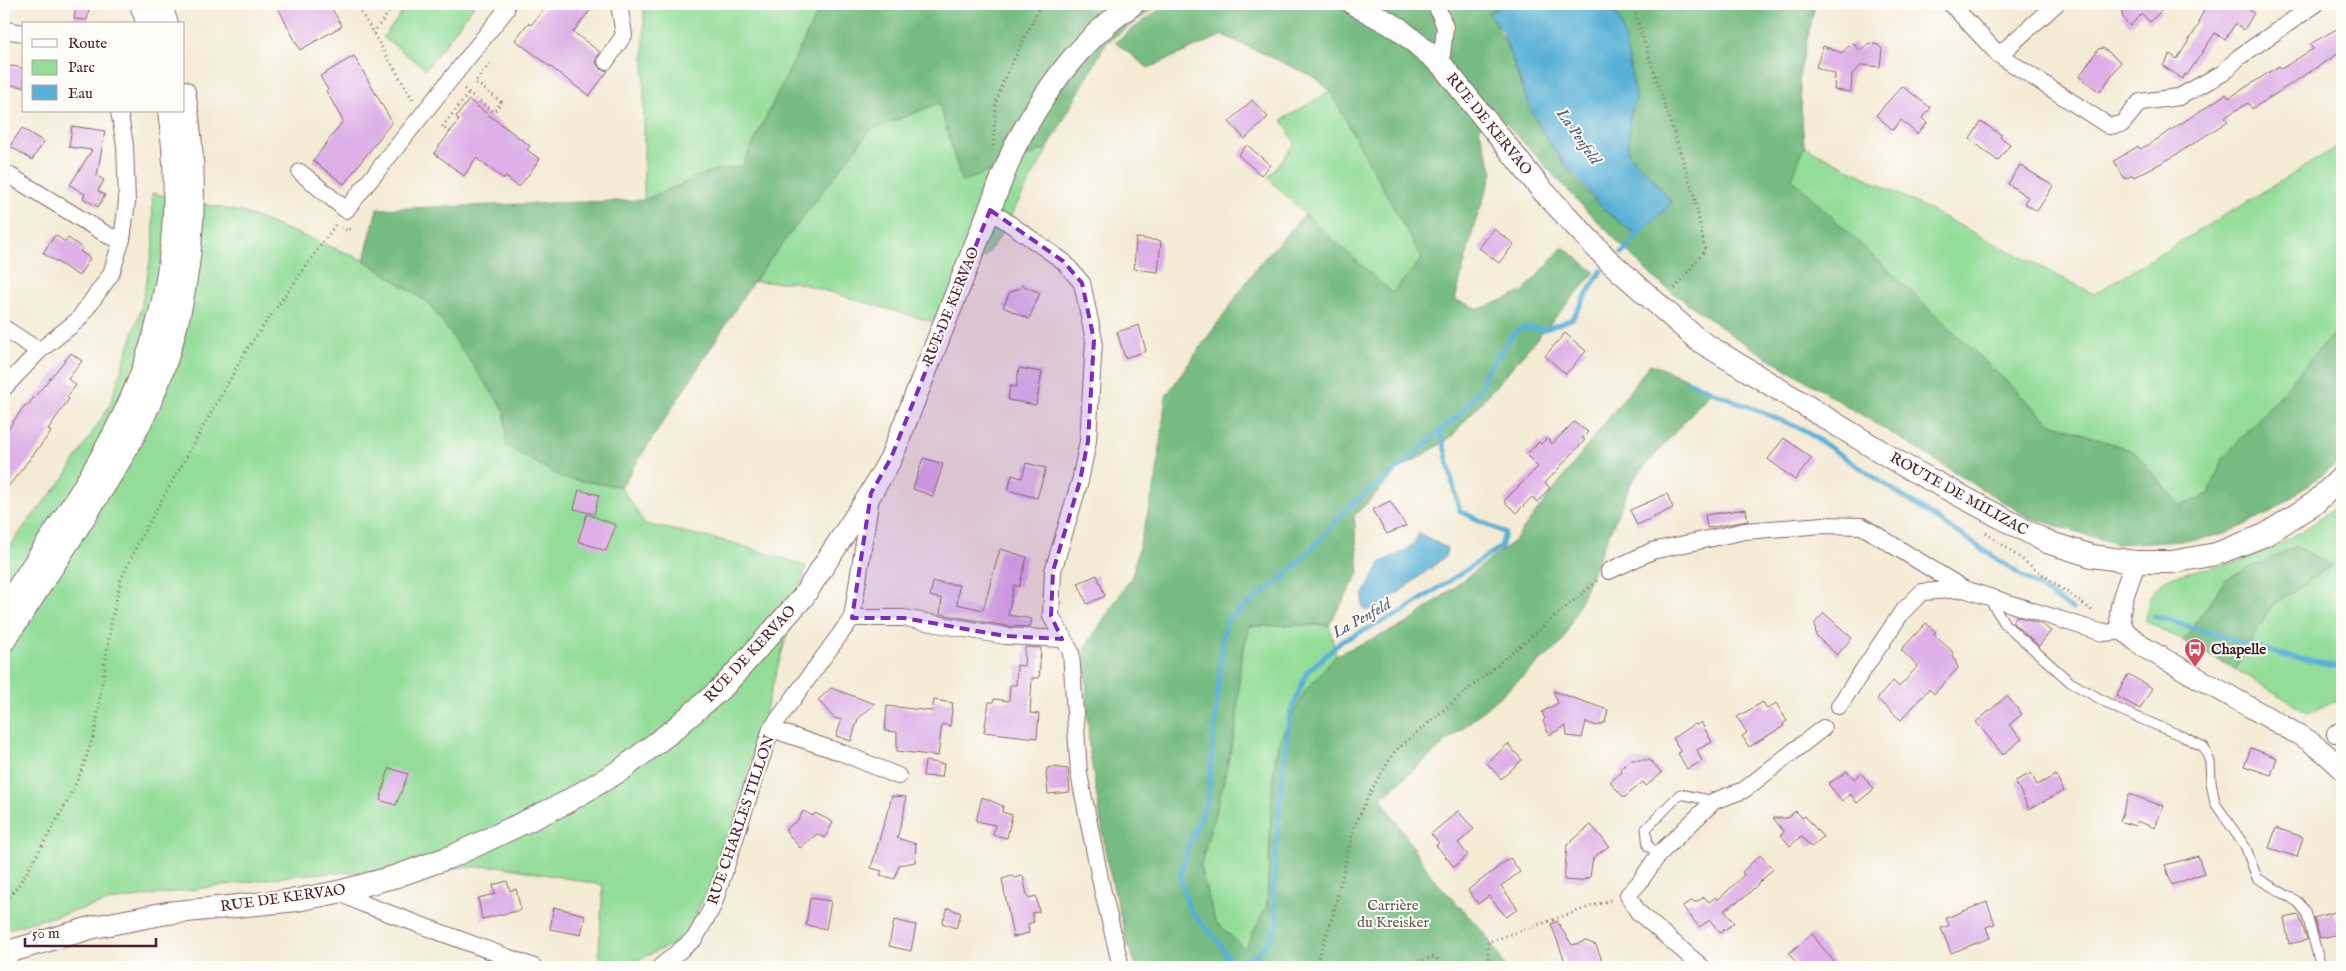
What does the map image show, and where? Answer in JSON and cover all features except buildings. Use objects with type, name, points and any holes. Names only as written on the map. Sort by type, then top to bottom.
[{"type":"main road","points":[[141,4],[147,22]]},
{"type":"main road","points":[[160,4],[166,22]]},
{"type":"main road","name":"RUE DE KERVAO","points":[[4,953],[94,927],[158,915],[297,900],[338,892],[397,876],[453,856],[563,804],[621,770],[672,731],[724,686],[803,597],[871,493],[891,458],[1014,148],[1035,108],[1073,55],[1109,20],[1133,4]]},
{"type":"main road","name":"RUE DE KERVAO","points":[[1354,4],[1398,28],[1441,64],[1541,188],[1609,261]]},
{"type":"main road","points":[[4,641],[122,458],[155,392],[179,313],[193,217],[193,166],[185,100]]},
{"type":"main road","points":[[4,609],[106,449],[127,408],[151,345],[164,299],[174,223],[176,168],[169,112]]},
{"type":"main road","name":"ROUTE DE MILIZAC","points":[[1609,261],[1698,340],[1903,465],[2047,542],[2092,556],[2134,562],[2172,562],[2216,554],[2265,534],[2316,502],[2342,477]]},
{"type":"street","points":[[300,172],[346,210],[506,10],[506,4]]},
{"type":"street","points":[[606,62],[624,35],[620,4]]},
{"type":"street","points":[[1436,4],[1445,27],[1441,64]]},
{"type":"street","points":[[1951,4],[1999,56],[2109,126],[2122,124],[2140,102],[2180,97],[2223,73],[2239,57],[2316,4]]},
{"type":"street","points":[[1999,56],[2056,4]]},
{"type":"street","points":[[4,30],[22,33]]},
{"type":"street","points":[[4,388],[39,351],[78,320],[111,274],[122,239],[127,202],[125,145],[119,112]]},
{"type":"street","points":[[4,172],[109,236],[122,239]]},
{"type":"street","points":[[990,210],[1062,261],[1082,283],[1094,340],[1088,441],[1080,481],[1053,571],[1051,616],[1071,652],[1079,774],[1102,888],[1121,967]]},
{"type":"street","points":[[4,328],[39,351]]},
{"type":"street","points":[[871,493],[852,618],[904,618],[1004,636],[1062,638]]},
{"type":"street","points":[[1609,571],[1652,550],[1745,531],[1823,526],[1862,526],[1964,589],[2103,633],[2125,631]]},
{"type":"street","points":[[2134,562],[2121,609],[2120,621],[2125,631],[2145,648],[2308,740],[2342,769]]},
{"type":"street","points":[[1839,706],[1902,612],[1922,592],[1964,589]]},
{"type":"street","name":"RUE CHARLES TILLON","points":[[660,967],[695,938],[713,906],[772,729],[852,618]]},
{"type":"street","points":[[1702,967],[1638,912],[1628,895],[1659,854],[1714,801],[1744,790],[1823,728]]},
{"type":"street","points":[[772,729],[840,752],[898,776]]},
{"type":"street","points":[[338,892],[361,903],[534,967]]},
{"type":"lane","points":[[1988,597],[2004,624],[2070,682],[2118,709],[2204,747],[2210,762],[2210,782],[2215,803],[2228,826],[2246,848],[2256,878],[2298,902],[2306,912],[2321,967]]},
{"type":"lane","points":[[1659,854],[1648,846],[1646,829],[1680,794],[1714,801]]},
{"type":"path","points":[[356,4],[421,115]]},
{"type":"path","points":[[373,32],[395,4]]},
{"type":"path","points":[[992,152],[996,102],[1000,89],[1040,4]]},
{"type":"path","points":[[1632,4],[1694,195],[1704,250],[1661,307]]},
{"type":"path","points":[[451,79],[494,112],[501,102],[475,82],[492,61]]},
{"type":"path","points":[[450,132],[442,126],[469,92]]},
{"type":"path","points":[[4,905],[40,851],[82,770],[95,731],[111,624],[121,579],[142,535],[246,349],[335,223]]},
{"type":"path","points":[[1981,530],[2099,615]]},
{"type":"path","points":[[1315,967],[1333,915],[1354,826],[1372,789],[1395,751],[1609,571]]},
{"type":"path","points":[[1493,967],[1488,960],[1488,942],[1628,895]]},
{"type":"path","points":[[1404,967],[1434,957],[1447,967]]},
{"type":"highlighted area","points":[[990,210],[1063,261],[1082,283],[1094,340],[1088,441],[1080,481],[1053,571],[1051,616],[1062,639],[1005,636],[904,618],[852,618],[871,493],[891,458]]},
{"type":"green space","points":[[409,4],[475,4],[426,69],[383,37]]},
{"type":"green space","points":[[644,4],[819,4],[817,14],[742,166],[712,171],[644,200]]},
{"type":"green space","points":[[819,4],[1160,4],[1106,43],[1048,148],[962,182],[939,103],[869,131],[753,282],[621,487],[563,478],[506,446],[505,411],[429,303],[364,260],[377,209],[644,200],[712,171],[742,166],[817,14]]},
{"type":"green space","name":"Carrière du Kreisker","points":[[1167,4],[1506,4],[1488,13],[1503,37],[1538,124],[1562,162],[1581,185],[1601,207],[1637,236],[1672,203],[1653,179],[1628,154],[1630,115],[1636,98],[1622,26],[1611,4],[1815,4],[1799,76],[1804,146],[1792,179],[2049,422],[2133,451],[2181,506],[2209,494],[2223,459],[2342,324],[2342,460],[2270,513],[2225,534],[2197,539],[2117,544],[2028,517],[1733,336],[1656,280],[1590,214],[1495,112],[1479,129],[1493,172],[1475,223],[1455,300],[1480,309],[1523,292],[1563,247],[1595,272],[1450,438],[1399,470],[1354,516],[1359,573],[1329,625],[1249,626],[1240,663],[1237,722],[1223,784],[1200,867],[1215,921],[1245,949],[1267,905],[1273,774],[1278,743],[1305,691],[1336,655],[1408,623],[1515,540],[1650,364],[1713,389],[1632,481],[1562,643],[1381,798],[1432,877],[1486,935],[1505,967],[1137,967],[1128,946],[1108,866],[1089,747],[1085,648],[1132,576],[1156,480],[1166,396],[1260,263],[1305,214],[1392,293],[1422,259],[1330,91],[1316,78],[1223,35],[1148,68],[1115,42]]},
{"type":"green space","points":[[1330,91],[1422,259],[1392,293],[1268,178],[1295,143],[1282,120]]},
{"type":"green space","points":[[939,103],[962,182],[1048,148],[998,239],[933,322],[795,282],[753,282],[869,131]]},
{"type":"green space","points":[[2342,144],[2342,324],[2223,459],[2209,494],[2181,506],[2133,451],[2049,422],[1791,179],[1804,146],[2094,294]]},
{"type":"green space","points":[[152,193],[245,213],[364,260],[429,303],[505,411],[563,478],[621,487],[645,524],[730,542],[806,566],[726,852],[684,939],[622,967],[598,967],[603,885],[499,866],[304,874],[111,901],[4,930],[4,556],[23,528],[64,478],[110,405],[141,309],[154,241]]},
{"type":"green space","points":[[2342,501],[2342,698],[2309,713],[2235,669],[2271,607],[2331,566],[2226,579],[2183,641],[2146,621],[2147,609],[2152,594],[2164,581],[2179,575],[2253,557],[2280,544],[2308,527]]},
{"type":"green space","points":[[2296,546],[2332,565],[2271,607],[2235,669],[2183,641],[2226,579]]},
{"type":"green space","points":[[1329,625],[1336,655],[1305,691],[1278,743],[1273,774],[1267,906],[1245,950],[1215,921],[1200,867],[1223,784],[1237,722],[1240,663],[1250,626]]},
{"type":"water","points":[[1506,4],[1611,4],[1622,26],[1636,98],[1630,115],[1628,154],[1653,179],[1672,203],[1637,236],[1601,207],[1548,141],[1531,110],[1502,31],[1488,13]]},
{"type":"water","points":[[1419,533],[1447,548],[1445,557],[1381,606],[1366,611],[1362,607],[1363,596],[1380,563],[1406,550],[1414,543]]},
{"type":"waterway","name":"La Penfeld","points":[[1622,253],[1643,230],[1643,223]]},
{"type":"waterway","name":"La Penfeld","points":[[1233,967],[1221,945],[1189,909],[1180,877],[1188,848],[1208,800],[1223,637],[1227,620],[1283,578],[1322,538],[1345,510],[1410,459],[1460,413],[1480,390],[1486,373],[1515,332],[1523,328],[1546,329],[1572,319],[1601,271]]},
{"type":"waterway","points":[[1687,381],[1802,429],[2072,609]]},
{"type":"waterway","name":"La Penfeld","points":[[1233,964],[1256,955],[1270,939],[1278,921],[1273,889],[1283,767],[1290,714],[1307,672],[1342,641],[1402,612],[1501,547],[1505,533],[1460,511],[1440,431]]},
{"type":"waterway","points":[[2154,616],[2279,654],[2342,668]]},
{"type":"place","name":"Chapelle","points":[[2195,668]]}]
